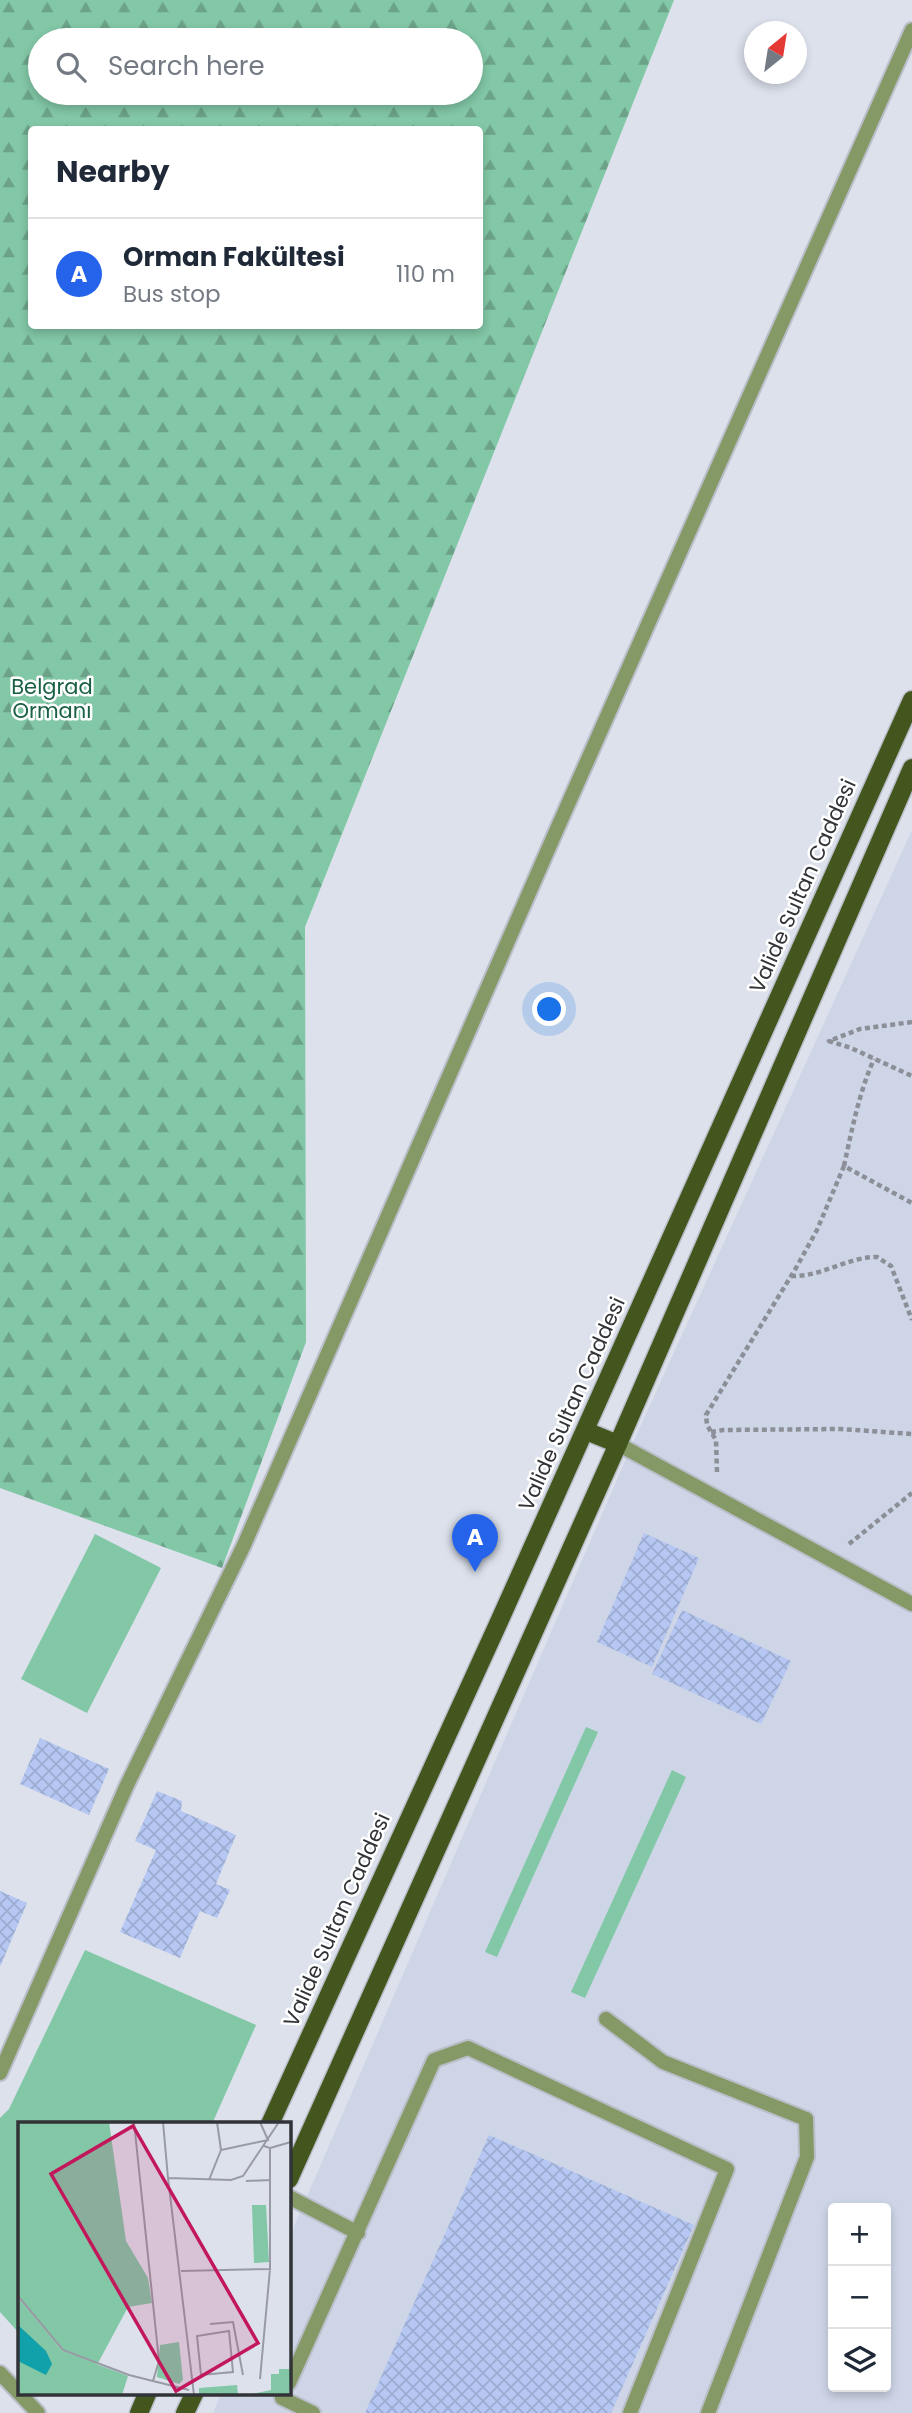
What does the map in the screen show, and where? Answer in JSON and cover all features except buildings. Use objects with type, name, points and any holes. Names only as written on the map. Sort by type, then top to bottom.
[{"type":"main road","name":"Valide Sultan Caddesi","points":[[271,2122],[586,1431],[912,700]]},
{"type":"main road","points":[[290,2177],[618,1444],[912,768]]},
{"type":"main road","points":[[586,1431],[618,1444]]},
{"type":"main road","points":[[139,2413],[146,2396]]},
{"type":"main road","points":[[185,2413],[193,2396]]},
{"type":"street","points":[[0,2073],[127,1785],[244,1545],[557,829],[912,30]]},
{"type":"street","points":[[618,1444],[912,1604]]},
{"type":"street","points":[[606,2019],[663,2062],[806,2119],[807,2157],[708,2413]]},
{"type":"street","points":[[290,2381],[434,2060],[468,2048],[727,2169],[631,2413]]},
{"type":"street","points":[[290,2198],[358,2233]]},
{"type":"street","points":[[0,2373],[18,2392]]},
{"type":"street","points":[[22,2396],[38,2413]]},
{"type":"street","points":[[283,2396],[282,2398],[313,2413]]},
{"type":"path","points":[[912,1022],[860,1029],[829,1041],[912,1076]]},
{"type":"path","points":[[715,1498],[718,1460],[716,1440],[707,1425],[706,1415],[792,1276],[817,1230],[844,1166],[865,1079],[874,1059]]},
{"type":"path","points":[[844,1166],[912,1203]]},
{"type":"path","points":[[792,1276],[806,1276],[868,1257],[877,1257],[891,1266],[912,1320]]},
{"type":"path","points":[[711,1432],[841,1429],[912,1434]]},
{"type":"path","points":[[830,1560],[912,1493]]},
{"type":"shaded area","points":[[912,830],[912,2413],[213,2413],[220,2396],[290,2396],[290,2236],[635,1438]]},
{"type":"green space","name":"Belgrad Ormanı","points":[[0,0],[674,0],[305,927],[306,1342],[222,1568],[0,1488]]},
{"type":"green space","points":[[95,1534],[161,1568],[87,1713],[21,1679]]},
{"type":"green space","points":[[586,1727],[598,1732],[497,1957],[485,1952]]},
{"type":"green space","points":[[672,1770],[686,1777],[585,1998],[571,1992]]},
{"type":"green space","points":[[85,1950],[256,2025],[213,2122],[18,2122],[18,2332],[0,2312],[0,2118],[9,2109]]},
{"type":"place","name":"Orman Fakültesi","points":[[475,1572]]}]
